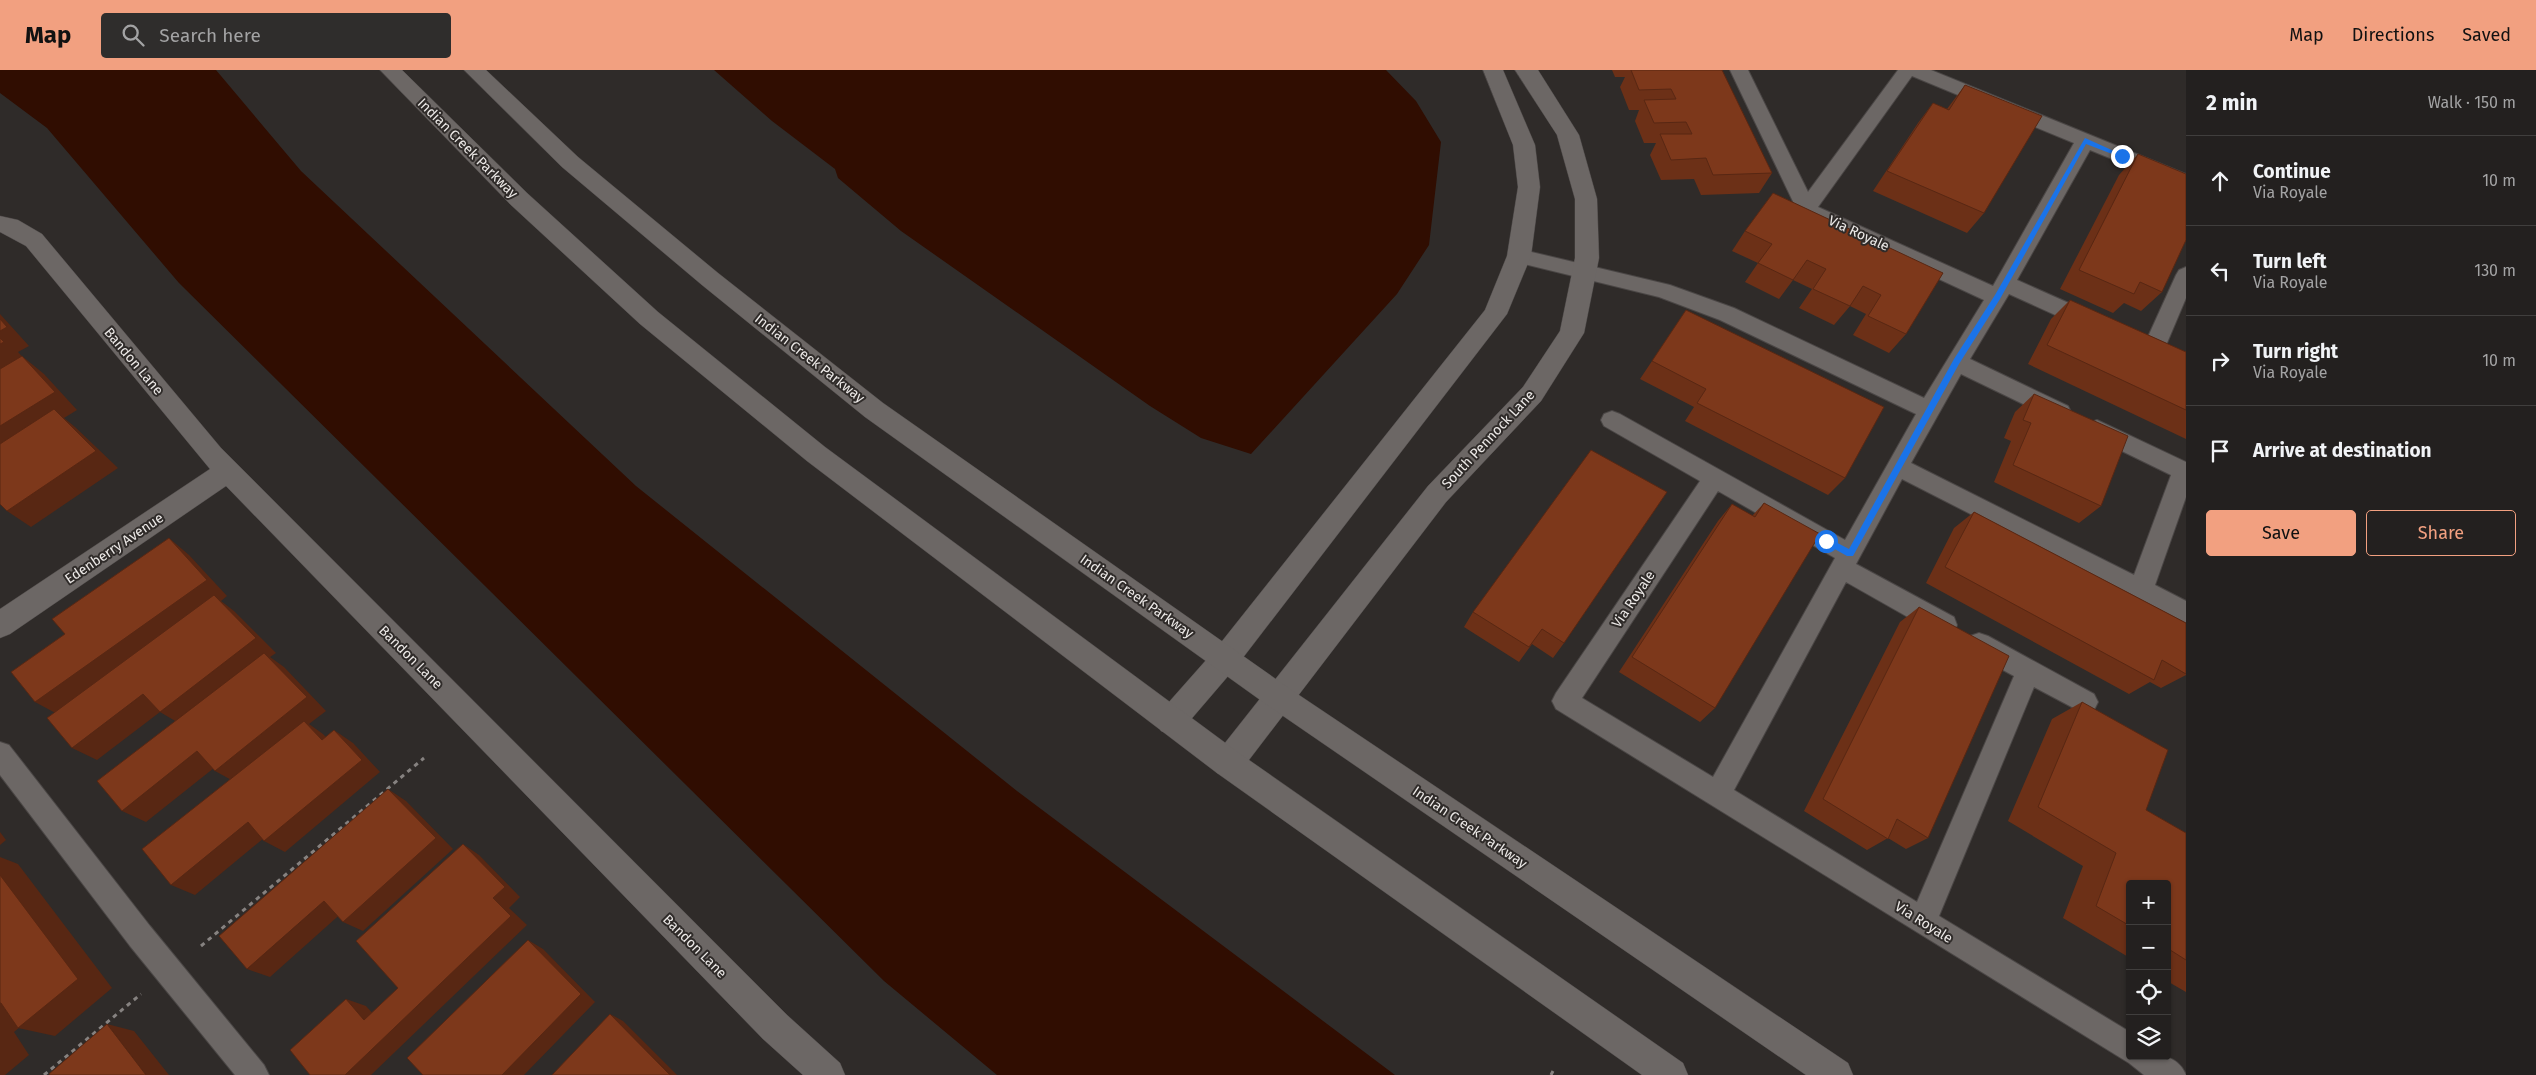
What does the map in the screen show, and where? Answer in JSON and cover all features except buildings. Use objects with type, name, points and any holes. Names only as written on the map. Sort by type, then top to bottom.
[{"type":"street","name":"Indian Creek Parkway","points":[[390,70],[519,199],[649,318],[816,454],[1228,763],[1672,1075]]},
{"type":"street","name":"Indian Creek Parkway","points":[[474,70],[570,162],[710,279],[866,403],[1280,698],[1836,1075]]},
{"type":"street","points":[[1171,721],[1225,659],[1495,314],[1519,256],[1529,187],[1524,146],[1493,70]]},
{"type":"street","name":"South Pennock Lane","points":[[1228,763],[1436,494],[1532,394],[1572,333],[1584,270],[1586,199],[1568,135],[1529,73],[1525,70]]},
{"type":"street","name":"Bandon Lane","points":[[5,225],[34,240],[212,455],[775,1027],[828,1075]]},
{"type":"street","name":"Edenberry Avenue","points":[[0,625],[228,471]]},
{"type":"lane","points":[[1739,70],[1806,209],[1907,70]]},
{"type":"lane","points":[[1915,70],[2186,182]]},
{"type":"lane","points":[[1717,796],[1929,410],[1956,362],[2001,290],[2085,141]]},
{"type":"lane","name":"Via Royale","points":[[1806,209],[2001,290],[2110,330]]},
{"type":"lane","points":[[1519,256],[1663,290],[1727,314],[1929,410]]},
{"type":"lane","points":[[2152,350],[2186,276]]},
{"type":"lane","points":[[1956,362],[2185,471],[2141,590]]},
{"type":"lane","points":[[1612,420],[1714,478],[1846,561],[2028,671],[2085,702]]},
{"type":"lane","points":[[1899,467],[2186,613]]},
{"type":"lane","name":"Via Royale","points":[[1714,478],[1565,701],[2126,1047]]},
{"type":"lane","points":[[1923,922],[2028,671]]},
{"type":"lane","points":[[0,754],[140,936],[254,1075]]},
{"type":"lane","points":[[2148,1060],[2172,1075]]},
{"type":"path","points":[[201,946],[424,758]]},
{"type":"path","points":[[44,1075],[141,994]]},
{"type":"shaded area","points":[[0,70],[216,70],[301,171],[636,486],[1017,791],[1395,1075],[997,1075],[884,981],[179,283],[47,128],[0,93]]},
{"type":"shaded area","points":[[714,70],[1386,70],[1416,101],[1441,142],[1429,245],[1397,294],[1251,454],[1201,438],[1150,406],[901,231],[838,178],[835,169],[772,121]]},
{"type":"route","points":[[1826,541],[1850,554],[1956,362],[1997,297],[2085,141],[2122,156]]}]
